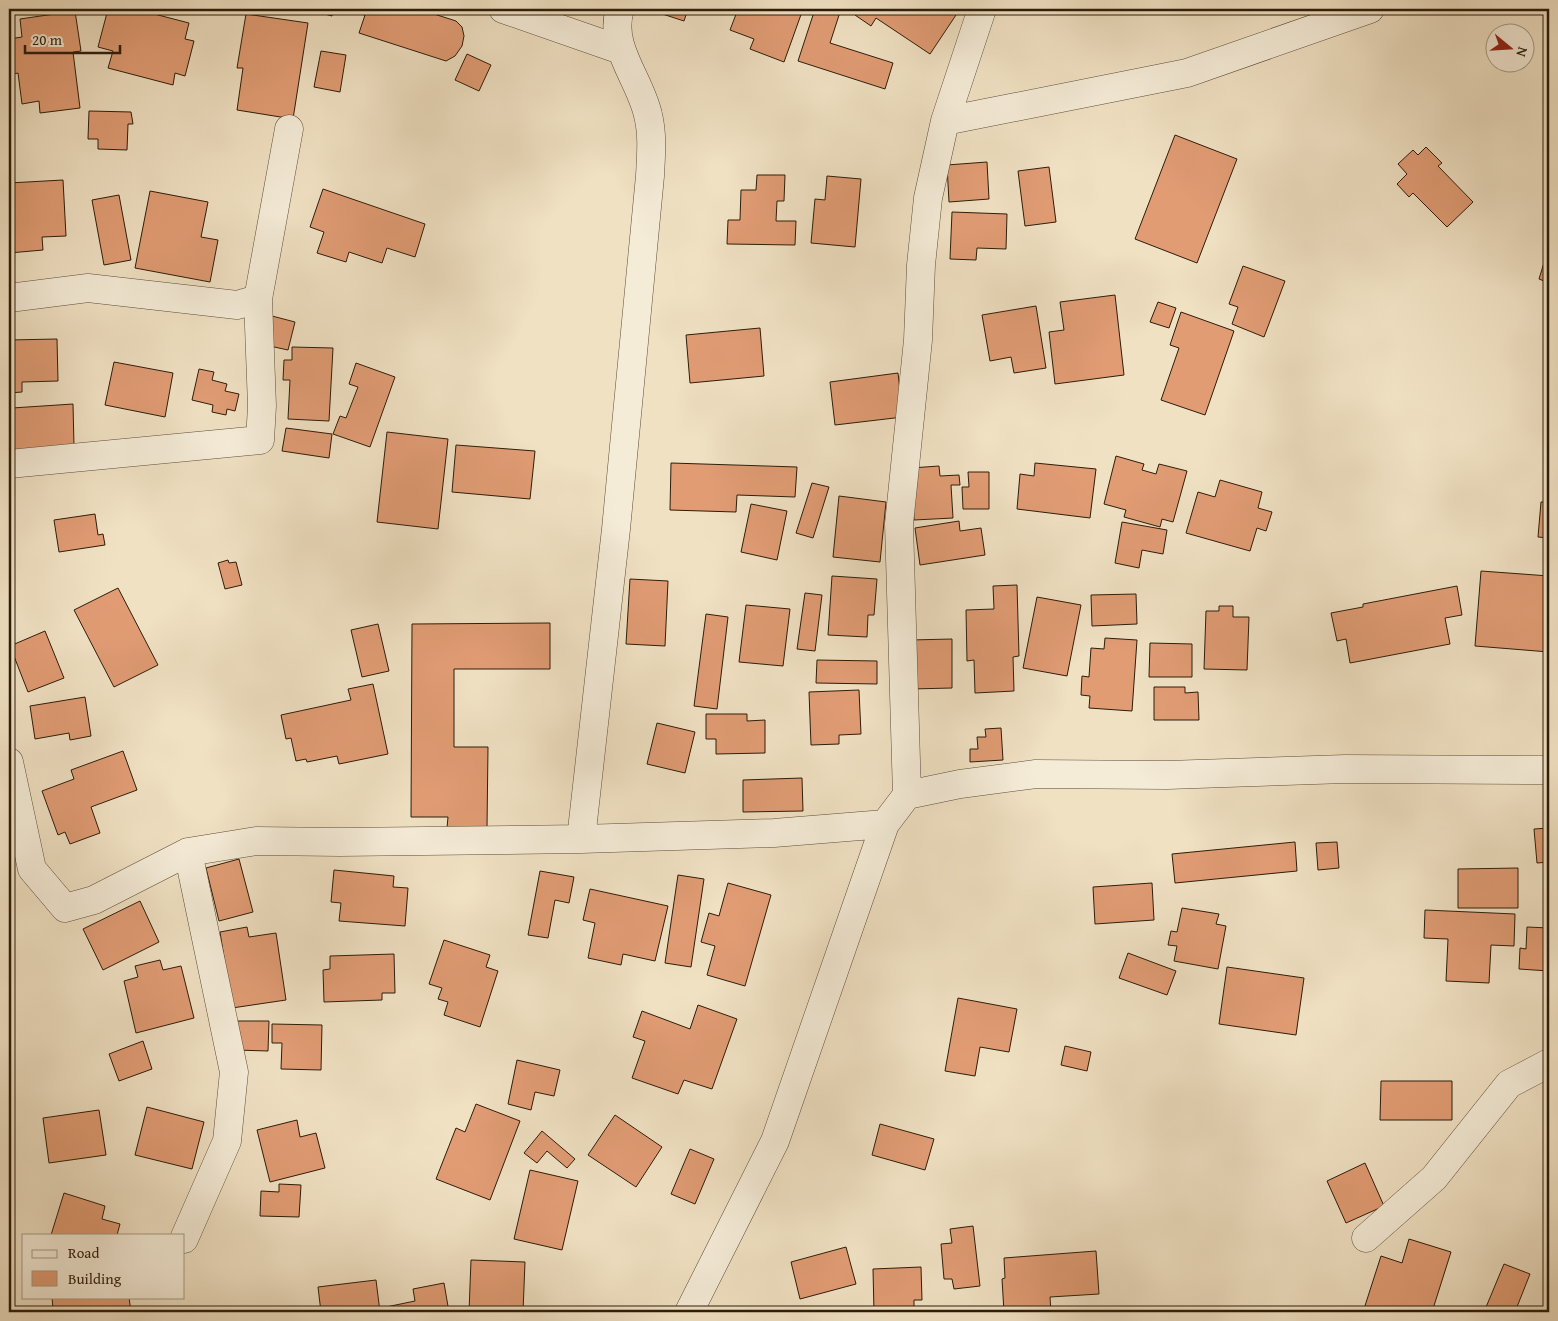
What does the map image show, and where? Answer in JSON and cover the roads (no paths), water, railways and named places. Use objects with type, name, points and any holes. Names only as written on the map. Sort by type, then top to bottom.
[{"type":"street","points":[[503,9],[621,50]]},
{"type":"street","points":[[581,839],[616,529],[652,142],[648,115],[639,84],[621,50],[618,17],[620,9]]},
{"type":"street","points":[[689,1312],[776,1141],[885,824],[907,795],[899,524],[918,340],[921,265],[928,198],[945,121],[982,9]]},
{"type":"street","points":[[945,121],[1187,73],[1370,9]]},
{"type":"street","points":[[9,464],[260,440],[262,406],[258,299],[289,129]]},
{"type":"street","points":[[9,298],[88,288],[237,305],[258,299]]},
{"type":"street","points":[[9,762],[32,869],[65,908],[94,900],[188,852],[256,841],[340,842],[581,839],[774,833],[885,824]]},
{"type":"street","points":[[907,795],[960,784],[1036,774],[1167,775],[1345,769],[1549,770]]},
{"type":"street","points":[[185,1237],[227,1141],[234,1072],[188,852]]},
{"type":"street","points":[[1366,1238],[1434,1178],[1509,1084],[1549,1063]]}]
